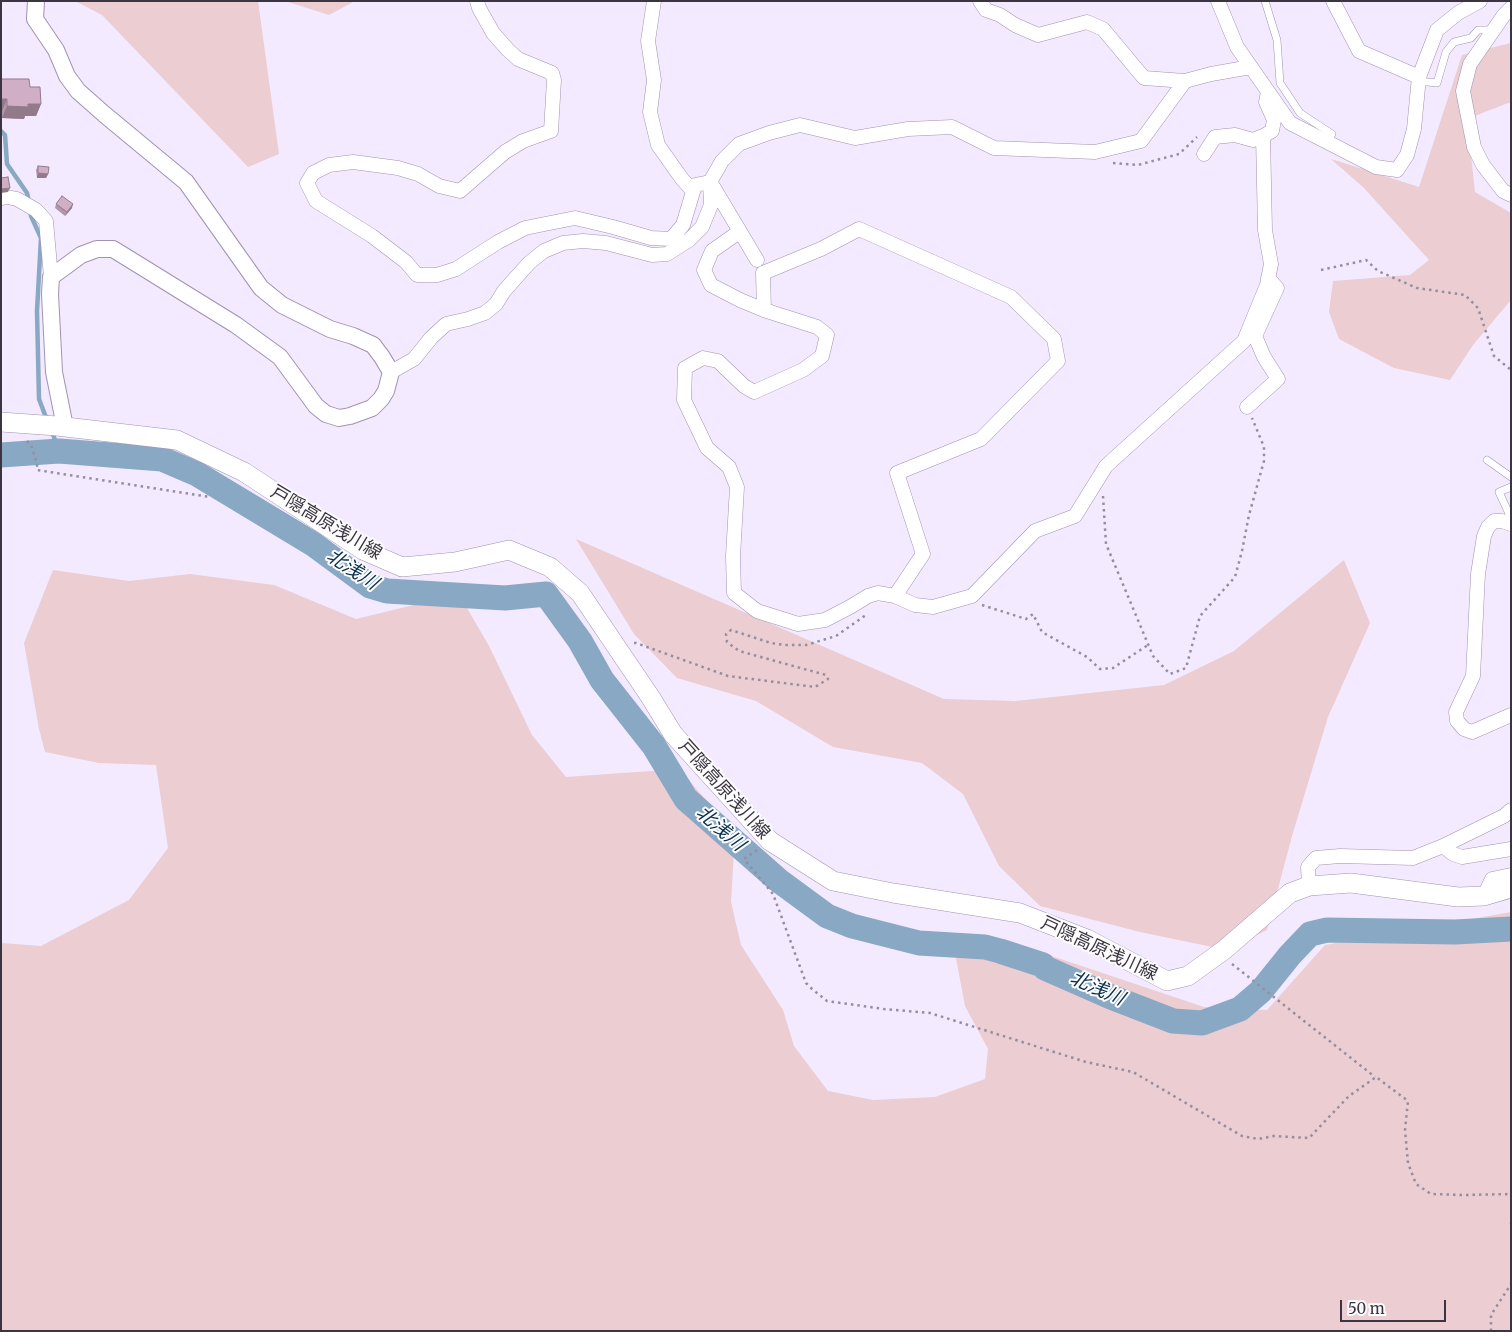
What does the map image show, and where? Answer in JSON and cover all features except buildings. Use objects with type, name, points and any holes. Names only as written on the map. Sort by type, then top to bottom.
[{"type":"main road","name":"戸隠高原浅川線","points":[[1,422],[176,440],[244,472],[362,550],[402,567],[455,562],[509,550],[550,567],[580,593],[618,647],[673,734],[770,841],[833,882],[1020,913],[1087,939],[1167,981],[1188,976],[1219,954],[1290,893],[1309,886],[1351,883],[1458,897],[1484,896],[1511,888]]},
{"type":"street","points":[[36,1],[35,20],[56,50],[67,76],[78,91],[186,182],[261,288],[282,305],[330,329],[353,336],[373,346],[391,372]]},
{"type":"street","points":[[477,1],[493,33],[508,50],[518,59],[552,73],[554,80],[551,131],[524,141],[505,152],[460,191],[439,186],[418,174],[398,168],[352,162],[329,165],[313,173],[307,183],[316,202],[372,236],[406,262],[417,275],[437,275],[456,269],[498,242],[525,228],[575,218],[651,238],[671,239],[683,225],[695,185],[710,182]]},
{"type":"street","points":[[654,1],[648,41],[654,80],[650,112],[658,145],[693,191]]},
{"type":"street","points":[[980,1],[986,10],[1000,15],[1015,25],[1038,35],[1087,22],[1103,29],[1144,78],[1185,81],[1211,74],[1252,67]]},
{"type":"street","points":[[1218,1],[1237,47],[1290,123],[1376,167],[1397,170],[1407,155],[1414,128],[1418,79],[1437,30],[1458,13],[1480,1]]},
{"type":"street","points":[[1333,1],[1359,51],[1418,79]]},
{"type":"street","points":[[1511,8],[1493,30],[1470,64],[1463,90],[1474,147],[1483,165],[1503,191],[1511,195]]},
{"type":"street","points":[[52,276],[81,255],[97,249],[113,249],[236,325],[280,357],[316,406],[326,414],[339,418],[372,408],[381,399],[386,390],[391,372],[414,359],[431,338],[446,324],[485,313],[496,304],[504,291],[529,263],[544,251],[563,243],[583,241],[606,242],[652,255],[667,254],[689,240],[702,227],[711,205],[710,182],[722,161],[739,144],[769,133],[800,126],[855,138],[908,129],[952,127],[994,148],[1095,152],[1141,141],[1185,81]]},
{"type":"street","points":[[1204,154],[1215,137],[1235,135],[1253,140],[1272,131],[1274,120],[1266,102],[1268,92]]},
{"type":"street","points":[[739,232],[712,251],[704,270],[711,284],[740,300],[764,310],[817,327],[827,335],[822,356],[803,370],[754,392],[744,386],[718,362],[702,358],[685,368],[684,400],[707,448],[729,467],[737,487],[733,556],[734,593],[757,611],[798,624],[825,620],[850,608],[868,596],[878,593],[895,596],[915,605],[933,607],[972,596],[1035,531],[1075,516],[1106,466],[1244,341],[1267,285],[1271,264],[1265,230],[1263,136]]},
{"type":"street","points":[[710,182],[757,260]]},
{"type":"street","points":[[1,198],[17,199],[36,210],[46,221],[52,276],[50,294],[54,372],[61,427]]},
{"type":"street","points":[[764,310],[763,273],[821,249],[859,229],[1011,297],[1054,339],[1058,362],[981,439],[896,473],[923,554],[895,596]]},
{"type":"street","points":[[1248,407],[1278,379],[1264,357],[1255,336],[1277,288],[1268,278]]},
{"type":"street","points":[[1511,524],[1494,521],[1488,527],[1484,536],[1478,574],[1473,676],[1456,712],[1457,721],[1464,729],[1472,732],[1511,715]]},
{"type":"street","points":[[1309,886],[1308,867],[1316,858],[1340,856],[1413,858],[1443,846],[1504,816],[1511,810]]},
{"type":"street","points":[[1443,846],[1453,854],[1462,857],[1511,849]]},
{"type":"street","points":[[1484,896],[1492,879],[1511,875]]},
{"type":"lane","points":[[1265,1],[1277,40],[1280,82],[1300,113],[1332,134],[1328,142]]},
{"type":"lane","points":[[1418,79],[1436,83],[1446,52],[1454,42],[1471,38],[1478,30],[1493,30]]},
{"type":"lane","points":[[1487,460],[1511,477]]},
{"type":"lane","points":[[1511,488],[1500,492],[1511,518]]},
{"type":"path","points":[[1321,270],[1366,260],[1378,271],[1417,288],[1464,295],[1478,308],[1494,356],[1511,370]]},
{"type":"path","points":[[1103,494],[1106,544],[1153,656],[1170,674],[1186,668],[1200,616],[1235,577],[1264,461],[1264,447],[1248,407]]},
{"type":"path","points":[[31,445],[37,463],[37,470],[210,497]]},
{"type":"path","points":[[974,594],[983,607],[1026,618],[1034,614],[1042,632],[1087,658],[1100,669],[1113,668],[1148,644]]},
{"type":"path","points":[[618,647],[636,643],[728,676],[815,687],[828,679],[826,675],[739,651],[728,642],[726,634],[731,630],[771,643],[806,645],[836,636],[868,614]]},
{"type":"path","points":[[770,841],[744,859],[773,894],[806,983],[827,1001],[930,1013],[1086,1062],[1133,1072],[1242,1136],[1258,1139],[1274,1136],[1309,1138],[1349,1096],[1376,1077]]},
{"type":"path","points":[[1219,954],[1408,1101],[1405,1130],[1408,1163],[1416,1184],[1431,1194],[1511,1194]]},
{"type":"path","points":[[1491,1331],[1491,1315],[1511,1284]]},
{"type":"shaded area","points":[[75,1],[258,1],[279,154],[248,167],[102,15]]},
{"type":"shaded area","points":[[285,1],[355,1],[329,15]]},
{"type":"shaded area","points":[[1511,43],[1511,103],[1467,119],[1475,192],[1511,213],[1511,300],[1473,345],[1450,380],[1394,368],[1339,339],[1329,312],[1333,281],[1410,275],[1429,260],[1364,188],[1331,159],[1419,187],[1462,55]]},
{"type":"shaded area","points":[[576,539],[944,699],[1016,701],[1164,685],[1234,651],[1344,560],[1370,623],[1328,717],[1292,836],[1267,930],[1227,950],[1140,932],[1040,906],[999,866],[963,794],[922,763],[833,747],[756,701],[677,678],[634,634]]},
{"type":"shaded area","points":[[53,570],[129,581],[190,574],[274,585],[356,619],[459,594],[489,646],[532,735],[566,777],[679,769],[735,833],[731,902],[741,945],[783,1010],[794,1046],[828,1091],[873,1100],[935,1097],[985,1079],[988,1049],[965,1006],[956,958],[998,938],[1204,1007],[1267,1010],[1325,945],[1511,912],[1511,1331],[1,1331],[1,943],[41,946],[129,900],[168,848],[156,765],[99,763],[45,752],[39,729],[24,643]]},
{"type":"waterway","points":[[1,131],[5,135],[7,164],[27,193],[29,202]]},
{"type":"waterway","points":[[30,209],[31,216],[41,238],[37,311],[39,399],[47,420]]},
{"type":"waterway","points":[[51,429],[59,451]]},
{"type":"waterway","name":"北浅川","points":[[1,455],[59,451],[162,459],[197,474],[313,544],[370,586],[387,591],[505,598],[546,594],[580,641],[602,680],[654,746],[686,799],[778,880],[827,916],[852,926],[919,943],[985,947],[1000,951],[1043,965],[1045,968],[1111,997],[1173,1021],[1202,1023],[1240,1009],[1261,991],[1310,934],[1327,930],[1455,932],[1511,929]]}]
